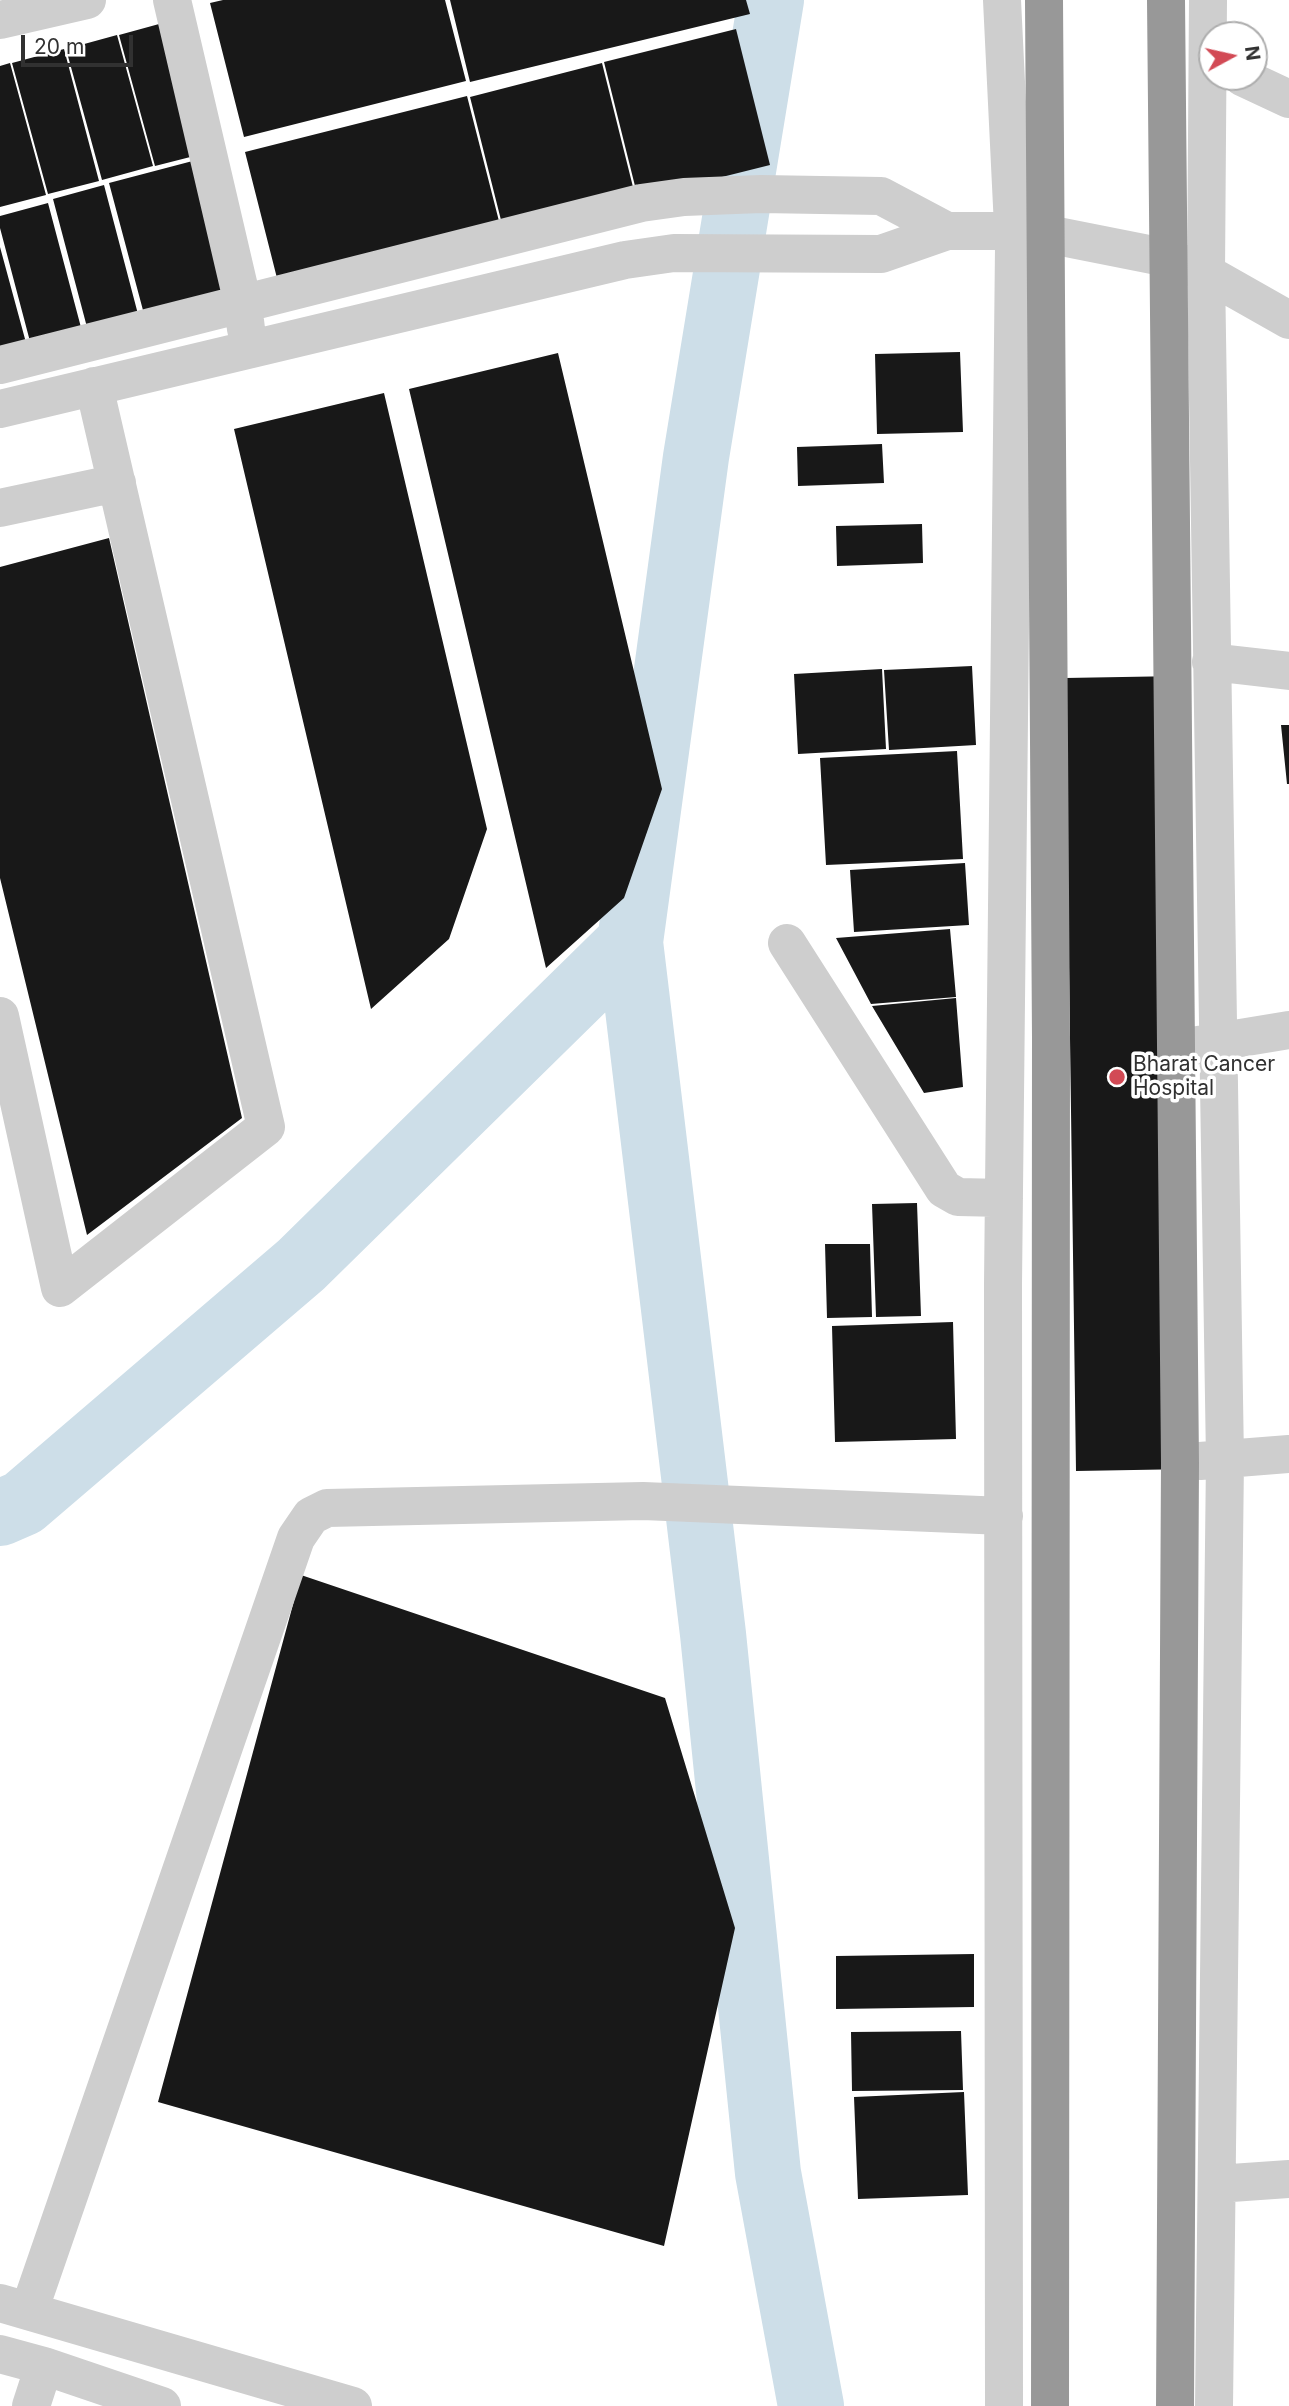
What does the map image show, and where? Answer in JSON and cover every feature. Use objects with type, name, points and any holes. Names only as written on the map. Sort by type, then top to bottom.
[{"type":"highway","points":[[1044,0],[1030,233],[1051,1037],[1050,2406]]},
{"type":"highway","points":[[1166,0],[1180,1463],[1175,2406]]},
{"type":"street","points":[[0,20],[87,0]]},
{"type":"street","points":[[172,0],[243,304],[249,350]]},
{"type":"street","points":[[1002,0],[1030,233],[1004,1198],[1004,2406]]},
{"type":"street","points":[[1208,0],[1209,21]]},
{"type":"street","points":[[1268,89],[1289,99]]},
{"type":"street","points":[[1209,91],[1206,273],[1225,1459],[1214,2406]]},
{"type":"street","points":[[0,365],[641,203],[684,197],[761,194],[881,196],[947,232]]},
{"type":"street","points":[[0,409],[625,260],[674,253],[881,254],[947,232],[1030,233],[1168,258],[1206,273],[1289,320]]},
{"type":"street","points":[[0,1016],[61,1288],[266,1128],[94,386]]},
{"type":"street","points":[[0,508],[117,482]]},
{"type":"street","points":[[1211,662],[1289,671]]},
{"type":"street","points":[[787,943],[944,1189],[958,1197],[1004,1198]]},
{"type":"street","points":[[1177,1049],[1289,1030]]},
{"type":"street","points":[[1180,1463],[1289,1454]]},
{"type":"street","points":[[353,2406],[14,2307],[296,1538],[311,1516],[327,1508],[643,1502],[1004,1516]]},
{"type":"street","points":[[1217,2184],[1289,2179]]},
{"type":"street","points":[[0,2354],[162,2406]]},
{"type":"street","points":[[31,2406],[44,2366]]},
{"type":"building","points":[[223,0],[445,0],[466,81],[244,137],[210,3]]},
{"type":"building","points":[[450,0],[746,0],[750,14],[470,82]]},
{"type":"building","points":[[170,21],[206,153],[155,166],[119,35]]},
{"type":"building","points":[[736,29],[770,165],[638,198],[604,62]]},
{"type":"building","points":[[117,35],[153,166],[102,180],[66,49]]},
{"type":"building","points":[[64,49],[99,181],[48,194],[12,63]]},
{"type":"building","points":[[10,63],[46,195],[0,207],[0,66]]},
{"type":"building","points":[[602,63],[636,199],[504,232],[470,97]]},
{"type":"building","points":[[467,96],[501,229],[279,286],[245,152]]},
{"type":"building","points":[[204,158],[238,289],[144,314],[109,183]]},
{"type":"building","points":[[104,185],[139,318],[88,331],[53,199]]},
{"type":"building","points":[[48,203],[83,335],[32,349],[0,228],[0,216]]},
{"type":"building","points":[[0,247],[28,350],[0,357]]},
{"type":"building","points":[[960,352],[963,432],[877,434],[875,354]]},
{"type":"building","points":[[558,353],[662,789],[624,898],[546,968],[409,389]]},
{"type":"building","points":[[384,393],[487,829],[449,939],[371,1009],[234,429]]},
{"type":"building","points":[[882,444],[884,483],[798,486],[797,447]]},
{"type":"building","points":[[922,524],[923,563],[837,566],[836,526]]},
{"type":"building","points":[[109,538],[242,1118],[87,1235],[0,878],[0,567]]},
{"type":"building","points":[[972,666],[976,745],[889,750],[884,670]]},
{"type":"building","points":[[882,669],[886,749],[798,754],[794,674]]},
{"type":"building","points":[[1180,676],[1191,1469],[1076,1471],[1065,678]]},
{"type":"building","points":[[1281,725],[1289,725],[1289,784],[1287,784]]},
{"type":"building","points":[[957,751],[963,859],[826,865],[820,758]]},
{"type":"building","points":[[965,863],[969,925],[854,932],[850,870]]},
{"type":"building","points":[[950,929],[956,997],[871,1004],[836,938]]},
{"type":"building","points":[[956,998],[963,1087],[924,1093],[872,1006]]},
{"type":"building","points":[[917,1203],[921,1316],[876,1317],[872,1204]]},
{"type":"building","points":[[825,1244],[870,1244],[872,1317],[827,1318]]},
{"type":"building","points":[[953,1322],[956,1439],[835,1442],[832,1326]]},
{"type":"building","points":[[301,1575],[665,1698],[735,1928],[664,2246],[158,2102]]},
{"type":"building","points":[[974,1954],[974,2007],[836,2009],[836,1956]]},
{"type":"building","points":[[961,2031],[963,2090],[852,2091],[851,2032]]},
{"type":"building","points":[[964,2092],[968,2195],[858,2199],[854,2097]]},
{"type":"waterway","points":[[630,942],[696,457],[771,0]]},
{"type":"waterway","points":[[0,1513],[23,1503],[301,1265],[630,942],[713,1634],[768,2173],[811,2406]]},
{"type":"place","name":"Bharat Cancer Hospital","points":[[1117,1077]]}]
